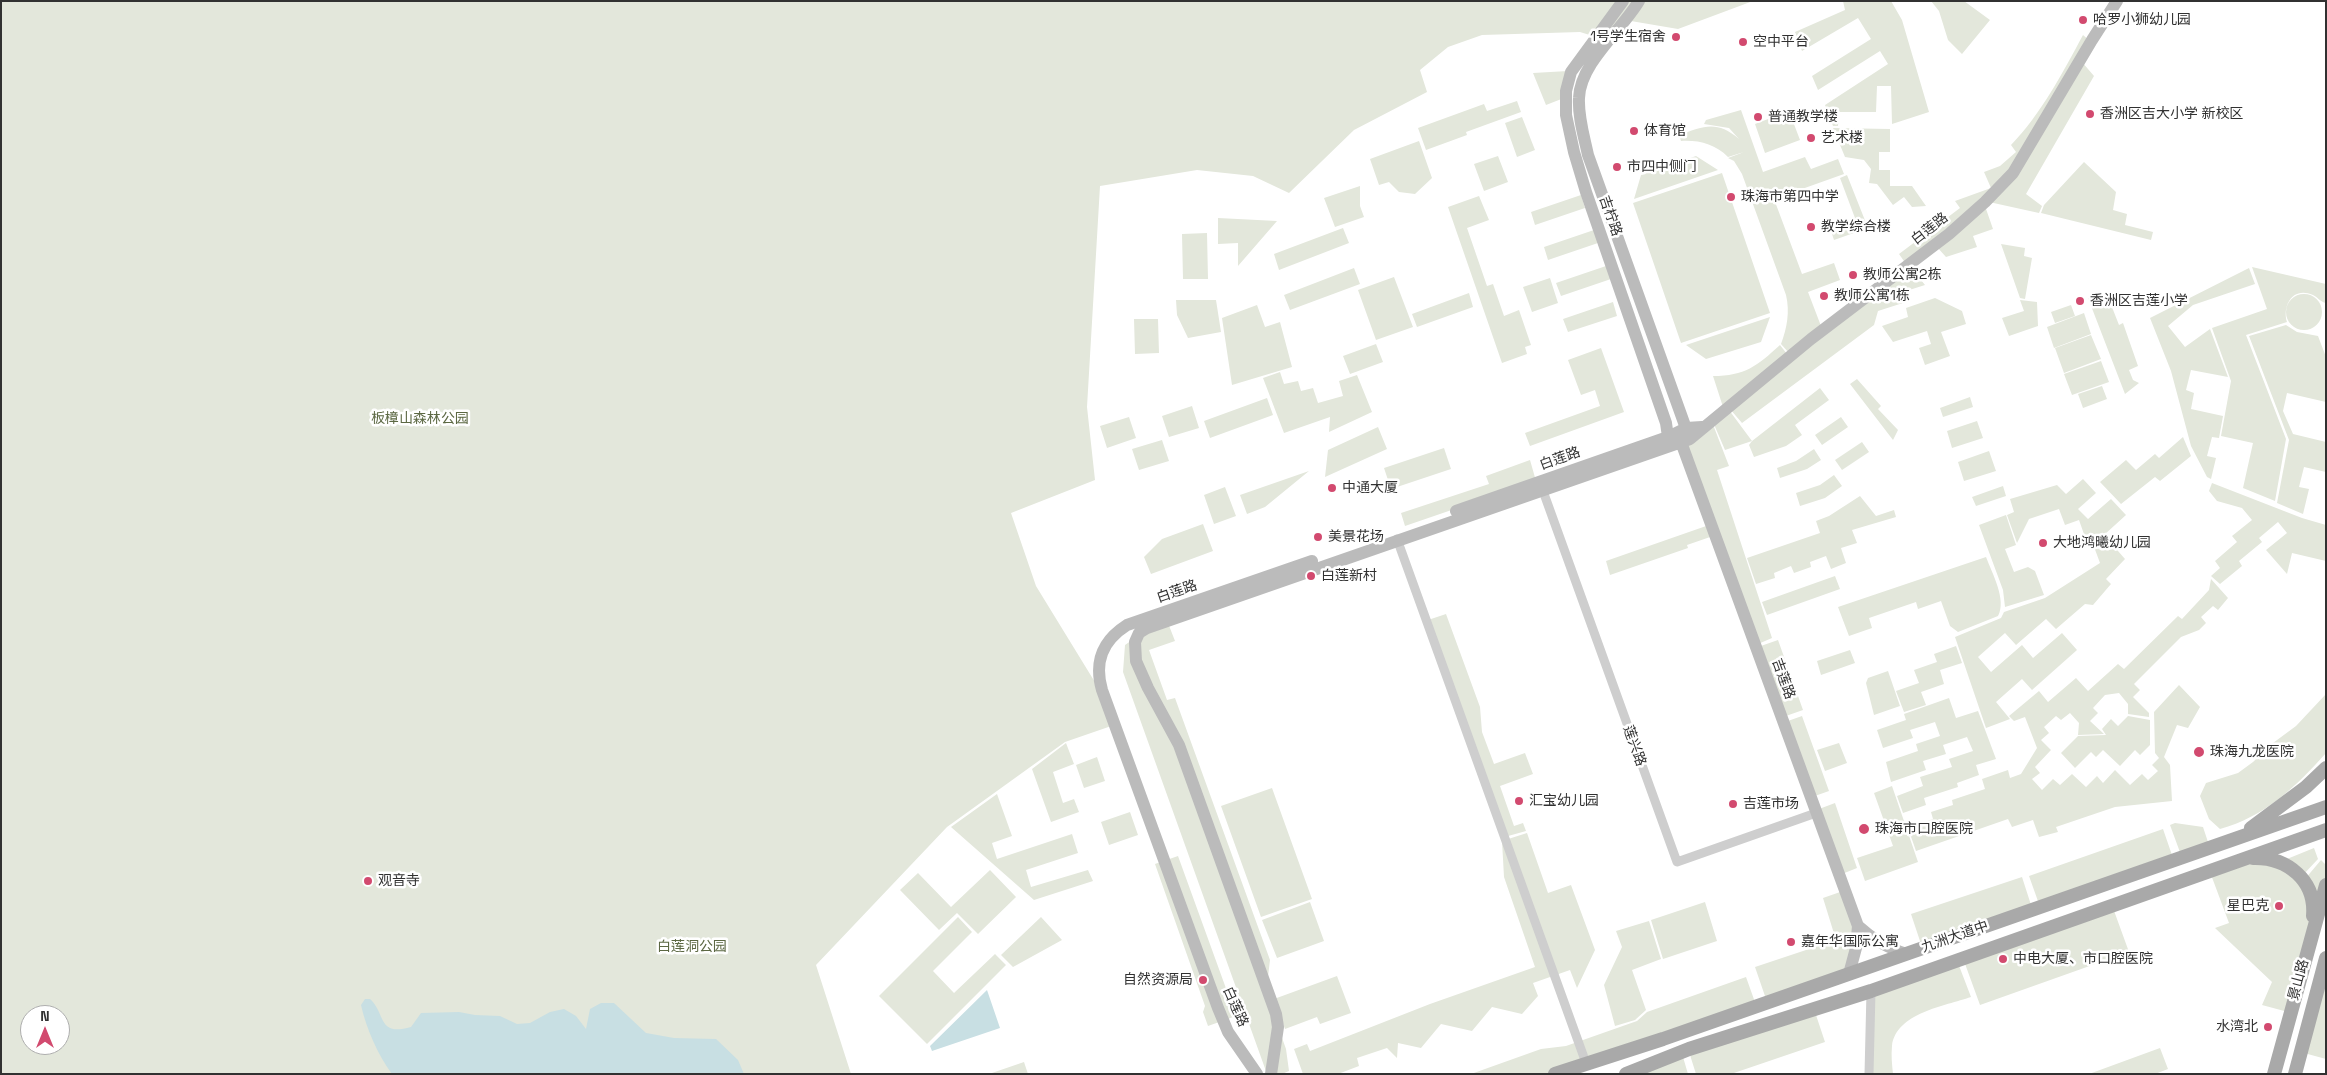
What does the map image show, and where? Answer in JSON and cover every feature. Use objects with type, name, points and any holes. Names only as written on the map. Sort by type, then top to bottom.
[{"type":"main road","name":"吉柠路","points":[[1623,1],[1571,72],[1566,91],[1566,116],[1586,192],[1666,423],[1668,437]]},
{"type":"main road","name":"吉柠路","points":[[1639,1],[1583,79],[1579,96],[1579,114],[1588,155],[1686,436]]},
{"type":"main road","name":"白莲路","points":[[1271,1074],[1278,1027],[1275,1010],[1179,745],[1136,661],[1135,642],[1139,633],[1147,628],[1397,539],[1543,492],[1686,436],[1702,427],[1810,339],[1949,234],[1985,202],[2013,173],[2117,1]]},
{"type":"main road","points":[[1668,437],[1686,436]]},
{"type":"main road","name":"吉莲路","points":[[1686,436],[1816,813],[1858,926]]},
{"type":"main road","name":"白莲路","points":[[1257,1074],[1231,1036],[1220,1015],[1102,690],[1098,669],[1104,645],[1114,634],[1134,622],[1668,437]]},
{"type":"main road","points":[[2234,840],[2284,805],[2326,768]]},
{"type":"main road","name":"九洲大道中","points":[[1555,1074],[1673,1035],[2326,807]]},
{"type":"main road","name":"九洲大道中","points":[[1626,1074],[1689,1049],[1871,991],[2326,830]]},
{"type":"main road","points":[[2235,861],[2264,858],[2277,860],[2303,879],[2312,897],[2313,912],[2310,940]]},
{"type":"main road","name":"景山路","points":[[2274,1074],[2326,885]]},
{"type":"main road","points":[[1858,926],[1871,939],[1888,948],[1906,954]]},
{"type":"main road","points":[[1849,974],[1856,948],[1858,926]]},
{"type":"main road","name":"景山路","points":[[2295,1074],[2326,958]]},
{"type":"street","name":"莲兴路","points":[[1543,492],[1677,862],[1816,813]]},
{"type":"street","points":[[1397,539],[1586,1063]]},
{"type":"street","points":[[1869,1074],[1871,991]]},
{"type":"green space","name":"板樟山森林公园","points":[[1,1],[1753,1],[1678,29],[1625,20],[1609,41],[1580,32],[1482,35],[1448,47],[1420,70],[1427,92],[1354,130],[1289,193],[1253,176],[1197,170],[1100,186],[1087,407],[1095,480],[1011,513],[1036,586],[1120,723],[1065,742],[947,827],[816,965],[851,1074],[1,1074]]},
{"type":"green space","points":[[1843,1],[1891,1],[1902,20],[1929,112],[1892,124],[1891,86],[1877,86],[1876,112],[1839,112],[1838,126],[1833,126],[1825,105],[1888,64],[1880,51],[1818,90],[1812,76],[1871,39],[1858,18],[1802,51],[1795,32],[1845,10]]},
{"type":"green space","points":[[1931,1],[1964,1],[1990,20],[1962,54],[1948,40],[1939,11]]},
{"type":"green space","points":[[2083,35],[2090,41],[2011,173],[1906,264],[1899,254],[1960,208],[1955,201],[1991,188],[1984,172],[2000,166],[2016,152],[2011,145],[2041,107]]},
{"type":"green space","points":[[2082,62],[2094,76],[2026,194],[2042,206],[2039,213],[1989,202]]},
{"type":"green space","points":[[1568,71],[1564,98],[1546,105],[1533,73]]},
{"type":"green space","points":[[1517,101],[1521,112],[1466,132],[1467,135],[1426,150],[1418,128],[1484,104],[1487,111]]},
{"type":"green space","points":[[1741,110],[1763,172],[1805,157],[1811,169],[1838,159],[1844,174],[1774,199],[1802,274],[1834,263],[1840,280],[1808,292],[1821,326],[1789,353],[1781,344],[1787,320],[1786,295],[1742,174],[1734,161],[1728,158],[1744,152],[1728,157],[1718,149],[1706,144],[1694,141],[1681,141],[1679,135],[1710,126],[1724,129],[1739,139],[1729,128],[1704,124],[1706,120]]},
{"type":"green space","points":[[1789,111],[1800,140],[1765,153],[1755,124]]},
{"type":"green space","points":[[1522,117],[1535,150],[1517,157],[1505,123]]},
{"type":"green space","points":[[1833,128],[1890,129],[1890,152],[1879,152],[1879,170],[1890,170],[1890,186],[1912,186],[1926,206],[1912,207],[1904,197],[1893,205],[1877,184],[1869,183],[1871,169],[1864,160],[1845,157]]},
{"type":"green space","points":[[1419,141],[1432,178],[1415,194],[1399,192],[1389,182],[1379,185],[1370,159]]},
{"type":"green space","points":[[1498,156],[1508,182],[1484,191],[1474,164]]},
{"type":"green space","points":[[1696,156],[1718,170],[1634,199],[1641,175]]},
{"type":"green space","points":[[2084,162],[2116,192],[2113,210],[2127,214],[2125,225],[2153,232],[2151,240],[2041,213],[2044,205]]},
{"type":"green space","points":[[1722,173],[1770,313],[1681,343],[1633,203]]},
{"type":"green space","points":[[1847,175],[1868,228],[1834,240],[1830,228],[1855,218],[1840,178]]},
{"type":"green space","points":[[1360,186],[1360,206],[1364,217],[1335,227],[1324,198]]},
{"type":"green space","points":[[1581,195],[1585,208],[1535,225],[1531,212]]},
{"type":"green space","points":[[1479,196],[1489,220],[1467,228],[1487,286],[1493,284],[1504,316],[1519,310],[1531,345],[1525,347],[1527,354],[1502,363],[1448,207]]},
{"type":"green space","points":[[1985,206],[1993,229],[1973,236],[1977,247],[1946,257],[1937,247]]},
{"type":"green space","points":[[1218,218],[1277,221],[1238,266],[1238,243],[1218,244]]},
{"type":"green space","points":[[1343,228],[1349,243],[1279,270],[1274,254]]},
{"type":"green space","points":[[1594,230],[1598,243],[1548,260],[1544,247]]},
{"type":"green space","points":[[1207,233],[1208,279],[1183,279],[1182,234]]},
{"type":"green space","points":[[2001,244],[2025,248],[2024,256],[2032,258],[2025,299],[2020,298]]},
{"type":"green space","points":[[1606,266],[1611,279],[1561,296],[1556,283]]},
{"type":"green space","points":[[1910,266],[1925,285],[1903,292],[1906,302],[1878,311],[1874,325],[1742,423],[1730,409]]},
{"type":"green space","points":[[2252,267],[2326,284],[2326,303],[2306,293],[2295,295],[2286,309],[2287,322],[2246,335],[2286,439],[2275,501],[2243,488],[2253,443],[2221,436],[2231,381],[2212,328],[2267,309]]},
{"type":"green space","points":[[1354,268],[1360,284],[1290,310],[1284,295]]},
{"type":"green space","points":[[2249,268],[2255,284],[2193,305],[2168,326],[2185,347],[2210,329],[2228,377],[2191,370],[2186,390],[2194,393],[2191,409],[2223,416],[2219,438],[2212,437],[2207,456],[2216,458],[2211,479],[2207,477],[2191,446],[2171,371],[2150,318]]},
{"type":"green space","points":[[1394,277],[1413,327],[1376,340],[1358,290]]},
{"type":"green space","points":[[1550,278],[1558,303],[1532,312],[1523,287]]},
{"type":"green space","points":[[1469,293],[1473,307],[1417,327],[1412,314]]},
{"type":"green space","points":[[2304,294],[2311,295],[2317,299],[2321,305],[2321,319],[2317,325],[2311,329],[2304,330],[2297,329],[2291,325],[2287,319],[2286,312],[2287,305],[2291,299],[2297,295]]},
{"type":"green space","points":[[1935,298],[1962,311],[1966,324],[1941,332],[1950,356],[1925,365],[1919,348],[1931,344],[1927,331],[1893,342],[1882,326],[1908,317],[1906,308]]},
{"type":"green space","points":[[2088,298],[2110,302],[2119,325],[2123,323],[2138,366],[2129,370],[2133,380],[2139,383],[2125,394]]},
{"type":"green space","points":[[1176,300],[1216,300],[1221,332],[1188,338],[1177,315]]},
{"type":"green space","points":[[2020,300],[2037,302],[2038,326],[2009,336],[2002,318],[2024,311]]},
{"type":"green space","points":[[1613,302],[1617,316],[1568,332],[1563,319]]},
{"type":"green space","points":[[1257,305],[1265,327],[1280,322],[1292,367],[1232,385],[1222,318]]},
{"type":"green space","points":[[2071,305],[2075,316],[2055,323],[2051,312]]},
{"type":"green space","points":[[2084,313],[2091,334],[2054,348],[2047,327]]},
{"type":"green space","points":[[1770,317],[1761,342],[1706,359],[1686,345]]},
{"type":"green space","points":[[1134,319],[1158,319],[1159,353],[1135,354]]},
{"type":"green space","points":[[2286,325],[2297,332],[2318,336],[2326,357],[2326,402],[2287,393],[2283,411],[2293,434],[2326,442],[2326,472],[2304,467],[2299,487],[2309,489],[2303,514],[2277,503],[2289,440],[2249,336]]},
{"type":"green space","points":[[2091,335],[2101,359],[2064,373],[2055,348]]},
{"type":"green space","points":[[1376,344],[1383,362],[1350,374],[1343,356]]},
{"type":"green space","points":[[1780,345],[1787,354],[1723,407],[1713,376],[1724,376],[1742,372],[1757,364]]},
{"type":"green space","points":[[1601,348],[1624,412],[1530,446],[1525,433],[1600,406],[1595,390],[1581,395],[1568,360]]},
{"type":"green space","points":[[2101,361],[2109,382],[2072,395],[2064,374]]},
{"type":"green space","points":[[1280,372],[1284,384],[1298,381],[1301,391],[1313,388],[1318,403],[1343,396],[1339,381],[1357,375],[1372,412],[1329,432],[1330,417],[1284,433],[1263,378]]},
{"type":"green space","points":[[1857,379],[1881,406],[1878,409],[1898,430],[1893,440],[1850,384]]},
{"type":"green space","points":[[2102,386],[2107,399],[2083,408],[2078,394]]},
{"type":"green space","points":[[1820,388],[1829,400],[1795,425],[1802,435],[1786,446],[1754,457],[1749,445]]},
{"type":"green space","points":[[1970,397],[1973,407],[1943,417],[1940,408]]},
{"type":"green space","points":[[1267,398],[1273,415],[1210,438],[1204,421]]},
{"type":"green space","points":[[1192,406],[1199,428],[1169,437],[1162,416]]},
{"type":"green space","points":[[1729,410],[1752,441],[1725,450],[1713,422]]},
{"type":"green space","points":[[1129,417],[1136,438],[1107,448],[1100,426]]},
{"type":"green space","points":[[1841,417],[1848,427],[1822,445],[1815,435]]},
{"type":"green space","points":[[1977,421],[1983,438],[1952,448],[1947,431]]},
{"type":"green space","points":[[1712,422],[1729,466],[1717,470],[1772,638],[1758,644],[1683,443]]},
{"type":"green space","points":[[1378,427],[1387,449],[1325,477],[1328,450]]},
{"type":"green space","points":[[2183,437],[2191,456],[2160,481],[2155,477],[2121,504],[2100,482],[2126,460],[2136,470],[2155,454],[2159,458]]},
{"type":"green space","points":[[1162,440],[1169,461],[1139,470],[1132,449]]},
{"type":"green space","points":[[1862,442],[1869,452],[1842,470],[1835,460]]},
{"type":"green space","points":[[1444,448],[1451,469],[1391,489],[1384,468]]},
{"type":"green space","points":[[1814,449],[1821,460],[1807,469],[1780,478],[1777,468],[1796,461]]},
{"type":"green space","points":[[1989,451],[1996,471],[1964,481],[1958,462]]},
{"type":"green space","points":[[1530,460],[1536,481],[1405,526],[1401,513],[1489,484],[1486,476]]},
{"type":"green space","points":[[1309,471],[1265,507],[1247,514],[1240,495]]},
{"type":"green space","points":[[1834,475],[1842,486],[1825,498],[1800,506],[1796,493],[1820,485]]},
{"type":"green space","points":[[2083,479],[2096,493],[2078,509],[2088,519],[2111,499],[2126,515],[2104,535],[2125,559],[2106,579],[2111,584],[2093,605],[2085,604],[2056,629],[2046,619],[2016,645],[2005,633],[1978,657],[1991,672],[2022,645],[2033,658],[2062,633],[2077,650],[2032,690],[2022,679],[1996,702],[2010,719],[1986,728],[1955,637],[2001,618],[2004,612],[2045,598],[2100,563],[2090,536],[2085,537],[2079,520],[2065,525],[2059,509],[2029,519],[2017,543],[2007,515],[2014,512],[2010,499],[2057,485],[2066,494]]},
{"type":"green space","points":[[2212,483],[2302,518],[2326,525],[2326,561],[2292,553],[2287,574],[2266,550],[2287,533],[2278,522],[2259,538],[2262,542],[2239,561],[2242,566],[2220,584],[2211,576],[2220,568],[2215,561],[2237,542],[2232,536],[2252,520],[2242,508],[2217,501],[2209,491]]},
{"type":"green space","points":[[2003,486],[2006,496],[1976,506],[1972,497]]},
{"type":"green space","points":[[1225,487],[1236,516],[1214,524],[1204,495]]},
{"type":"green space","points":[[1860,496],[1876,516],[1894,510],[1896,517],[1852,530],[1857,543],[1841,548],[1846,563],[1831,569],[1826,556],[1810,562],[1811,567],[1794,573],[1791,566],[1774,573],[1775,578],[1756,584],[1747,558],[1820,533],[1816,521],[1829,516]]},
{"type":"green space","points":[[2006,515],[2016,545],[2005,549],[2014,572],[2028,567],[2035,571],[2044,595],[2005,607],[2003,590],[1979,525]]},
{"type":"green space","points":[[1203,524],[1213,551],[1151,574],[1144,557],[1162,539]]},
{"type":"green space","points":[[1709,525],[1713,536],[1687,545],[1688,548],[1610,575],[1606,561]]},
{"type":"green space","points":[[1986,557],[2000,595],[2001,602],[1998,616],[1958,632],[1950,626],[1941,601],[1918,609],[1916,602],[1869,618],[1872,628],[1849,636],[1838,607]]},
{"type":"green space","points":[[1835,576],[1840,589],[1767,615],[1762,602]]},
{"type":"green space","points":[[2211,579],[2228,598],[2218,610],[2213,606],[2201,617],[2206,623],[2199,630],[2181,637],[2134,684],[2140,690],[2133,697],[2149,713],[2149,717],[2128,714],[2128,704],[2119,693],[2105,695],[2093,708],[2098,713],[2090,721],[2104,734],[2078,735],[2079,723],[2070,713],[2061,720],[2056,716],[2044,727],[2049,733],[2041,740],[2051,750],[2035,767],[2040,773],[2032,779],[2042,790],[2053,779],[2060,785],[2072,774],[2086,787],[2097,776],[2103,783],[2115,770],[2130,785],[2142,774],[2148,780],[2158,771],[2152,765],[2159,758],[2155,753],[2154,712],[2179,685],[2200,707],[2188,728],[2177,725],[2164,757],[2170,765],[2172,801],[2115,807],[2056,827],[2058,832],[2039,837],[2033,820],[2012,827],[2008,819],[1916,851],[1908,828],[1933,819],[1931,812],[1953,805],[1952,800],[1985,789],[1982,779],[2008,770],[2010,778],[2021,774],[2037,748],[2025,717],[2014,721],[2009,716],[2039,691],[2048,702],[2076,678],[2088,691],[2118,664],[2124,669],[2178,616],[2182,619],[2209,590]]},
{"type":"green space","points":[[1446,614],[1480,707],[1482,732],[1494,764],[1525,753],[1533,774],[1500,786],[1514,826],[1523,823],[1526,831],[1501,838],[1425,621]]},
{"type":"green space","points":[[1168,623],[1175,641],[1149,650],[1167,700],[1175,698],[1270,960],[1266,993],[1286,1049],[1289,1071],[1282,1074],[1267,1074],[1123,672],[1125,645],[1145,631]]},
{"type":"green space","points":[[1778,640],[1803,710],[1783,717],[1758,647]]},
{"type":"green space","points":[[1956,646],[1962,663],[1940,670],[1944,684],[1921,692],[1926,705],[1904,712],[1896,691],[1919,683],[1914,670],[1937,662],[1934,654]]},
{"type":"green space","points":[[1850,650],[1855,663],[1821,675],[1817,661]]},
{"type":"green space","points":[[1888,671],[1900,706],[1874,715],[1866,683],[1868,678]]},
{"type":"green space","points":[[2326,694],[2326,753],[2303,778],[2265,809],[2236,824],[2220,829],[2209,819],[2200,796],[2206,783],[2238,773],[2253,762],[2273,743],[2296,726]]},
{"type":"green space","points":[[1949,698],[1956,718],[1978,711],[1996,759],[1976,765],[1979,775],[1957,783],[1958,787],[1924,798],[1926,805],[1903,813],[1897,796],[1923,786],[1920,777],[1952,767],[1949,759],[1973,751],[1967,737],[1943,745],[1946,754],[1923,761],[1926,770],[1891,782],[1886,762],[1918,751],[1916,744],[1940,736],[1935,722],[1910,730],[1913,738],[1883,748],[1877,730],[1906,720],[1904,714]]},
{"type":"green space","points":[[1802,716],[1829,791],[1812,797],[1785,722]]},
{"type":"green space","points":[[2128,716],[2150,720],[2150,745],[2140,755],[2135,750],[2120,766],[2103,750],[2096,757],[2091,752],[2075,768],[2061,753],[2078,736],[2106,735],[2102,729],[2111,719],[2118,726]]},
{"type":"green space","points":[[1066,743],[1074,764],[1053,772],[1063,803],[1074,799],[1079,812],[1051,822],[1032,769]]},
{"type":"green space","points":[[1839,743],[1847,763],[1825,771],[1817,750]]},
{"type":"green space","points":[[1097,757],[1105,781],[1084,788],[1076,765]]},
{"type":"green space","points":[[1892,786],[1918,862],[1865,881],[1857,858],[1893,846],[1874,793]]},
{"type":"green space","points":[[1272,788],[1312,899],[1261,917],[1221,806]]},
{"type":"green space","points":[[997,794],[1012,836],[992,843],[997,859],[1072,834],[1078,853],[1026,870],[1031,887],[1088,870],[1093,881],[1034,900],[951,827]]},
{"type":"green space","points":[[1835,803],[1857,868],[1842,874],[1819,809]]},
{"type":"green space","points":[[1130,812],[1138,835],[1109,845],[1101,822]]},
{"type":"green space","points":[[2175,823],[2203,827],[2209,845],[2181,855],[2170,825]]},
{"type":"green space","points":[[2163,829],[2173,858],[2039,904],[2029,876]]},
{"type":"green space","points":[[1527,833],[1548,893],[1571,885],[1595,950],[1577,988],[1570,970],[1533,983],[1538,996],[1522,1014],[1492,1007],[1472,1031],[1441,1024],[1421,1048],[1398,1043],[1397,1058],[1387,1048],[1357,1058],[1359,1066],[1338,1074],[1303,1074],[1294,1049],[1307,1044],[1310,1051],[1430,1004],[1535,967],[1504,877],[1502,841]]},
{"type":"green space","points":[[2314,848],[2318,859],[2303,875],[2282,861]]},
{"type":"green space","points":[[1178,856],[1236,1016],[1208,1026],[1203,1012],[1205,1006],[1155,864]]},
{"type":"green space","points":[[2263,860],[2298,876],[2306,888],[2310,903],[2310,922],[2303,962],[2288,1012],[2262,1005],[2272,982],[2215,928],[2229,923],[2210,872]]},
{"type":"green space","points":[[2321,860],[2326,865],[2326,880],[2317,912],[2305,879]]},
{"type":"green space","points":[[990,870],[1016,897],[978,934],[957,913],[939,930],[900,890],[918,873],[951,907]]},
{"type":"green space","points":[[2022,877],[2032,908],[1921,944],[1911,914]]},
{"type":"green space","points":[[1843,891],[1855,926],[1846,973],[1766,999],[1755,967],[1836,940],[1823,898]]},
{"type":"green space","points":[[1310,902],[1324,941],[1277,958],[1262,920]]},
{"type":"green space","points":[[1705,902],[1717,941],[1663,959],[1651,920]]},
{"type":"green space","points":[[2113,908],[2129,952],[1980,1005],[1964,961]]},
{"type":"green space","points":[[958,917],[972,932],[933,971],[954,993],[995,954],[1006,965],[927,1044],[879,996]]},
{"type":"green space","points":[[1041,917],[1062,940],[1013,967],[1001,955]]},
{"type":"green space","points":[[1649,921],[1661,959],[1632,970],[1646,1010],[1635,1020],[1615,1026],[1604,985],[1622,947],[1616,931]]},
{"type":"green space","points":[[1958,963],[1971,997],[1923,1012],[1912,1018],[1895,1035],[1892,1046],[1893,1074],[1872,1074],[1875,993]]},
{"type":"green space","points":[[2326,970],[2326,1059],[2304,1053]]},
{"type":"green space","points":[[1337,976],[1351,1013],[1320,1024],[1317,1017],[1285,1029],[1274,999]]},
{"type":"green space","points":[[1746,977],[1756,1005],[1562,1074],[1471,1074],[1541,1049],[1566,1046],[1637,1021],[1647,1012]]},
{"type":"green space","points":[[1815,1012],[1825,1042],[1731,1074],[1696,1074],[1690,1055]]},
{"type":"green space","points":[[2160,1048],[2168,1069],[2155,1074],[2089,1074]]},
{"type":"green space","points":[[1683,1057],[1688,1074],[1632,1074]]},
{"type":"green space","points":[[1024,1062],[1028,1074],[989,1074]]},
{"type":"water","points":[[987,990],[1000,1028],[932,1051],[930,1046]]},
{"type":"water","points":[[365,999],[370,999],[384,1022],[392,1029],[411,1027],[421,1013],[459,1012],[500,1016],[517,1024],[530,1023],[550,1012],[564,1009],[576,1016],[586,1029],[590,1009],[601,1003],[614,1003],[646,1033],[674,1038],[716,1039],[738,1060],[744,1074],[392,1074],[377,1050],[366,1023],[361,1005]]},
{"type":"place","name":"哈罗小狮幼儿园","points":[[2083,20]]},
{"type":"place","name":"1号学生宿舍","points":[[1676,37]]},
{"type":"place","name":"空中平台","points":[[1743,42]]},
{"type":"place","name":"香洲区吉大小学 新校区","points":[[2090,114]]},
{"type":"place","name":"普通教学楼","points":[[1758,117]]},
{"type":"place","name":"体育馆","points":[[1634,131]]},
{"type":"place","name":"艺术楼","points":[[1811,138]]},
{"type":"place","name":"市四中侧门","points":[[1617,167]]},
{"type":"place","name":"珠海市第四中学","points":[[1731,197]]},
{"type":"place","name":"教学综合楼","points":[[1811,227]]},
{"type":"place","name":"教师公寓2栋","points":[[1853,275]]},
{"type":"place","name":"教师公寓1栋","points":[[1824,296]]},
{"type":"place","name":"香洲区吉莲小学","points":[[2080,301]]},
{"type":"place","name":"中通大厦","points":[[1332,488]]},
{"type":"place","name":"美景花场","points":[[1318,537]]},
{"type":"place","name":"大地鸿曦幼儿园","points":[[2043,543]]},
{"type":"place","name":"白莲新村","points":[[1311,576]]},
{"type":"place","name":"珠海九龙医院","points":[[2199,752]]},
{"type":"place","name":"汇宝幼儿园","points":[[1519,801]]},
{"type":"place","name":"吉莲市场","points":[[1733,804]]},
{"type":"place","name":"珠海市口腔医院","points":[[1864,829]]},
{"type":"place","name":"观音寺","points":[[368,881]]},
{"type":"place","name":"星巴克","points":[[2279,906]]},
{"type":"place","name":"嘉年华国际公寓","points":[[1791,942]]},
{"type":"place","name":"中电大厦、市口腔医院","points":[[2003,959]]},
{"type":"place","name":"自然资源局","points":[[1203,980]]},
{"type":"place","name":"水湾北","points":[[2268,1027]]},
{"type":"park label","name":"白莲洞公园","points":[[692,947]]}]
